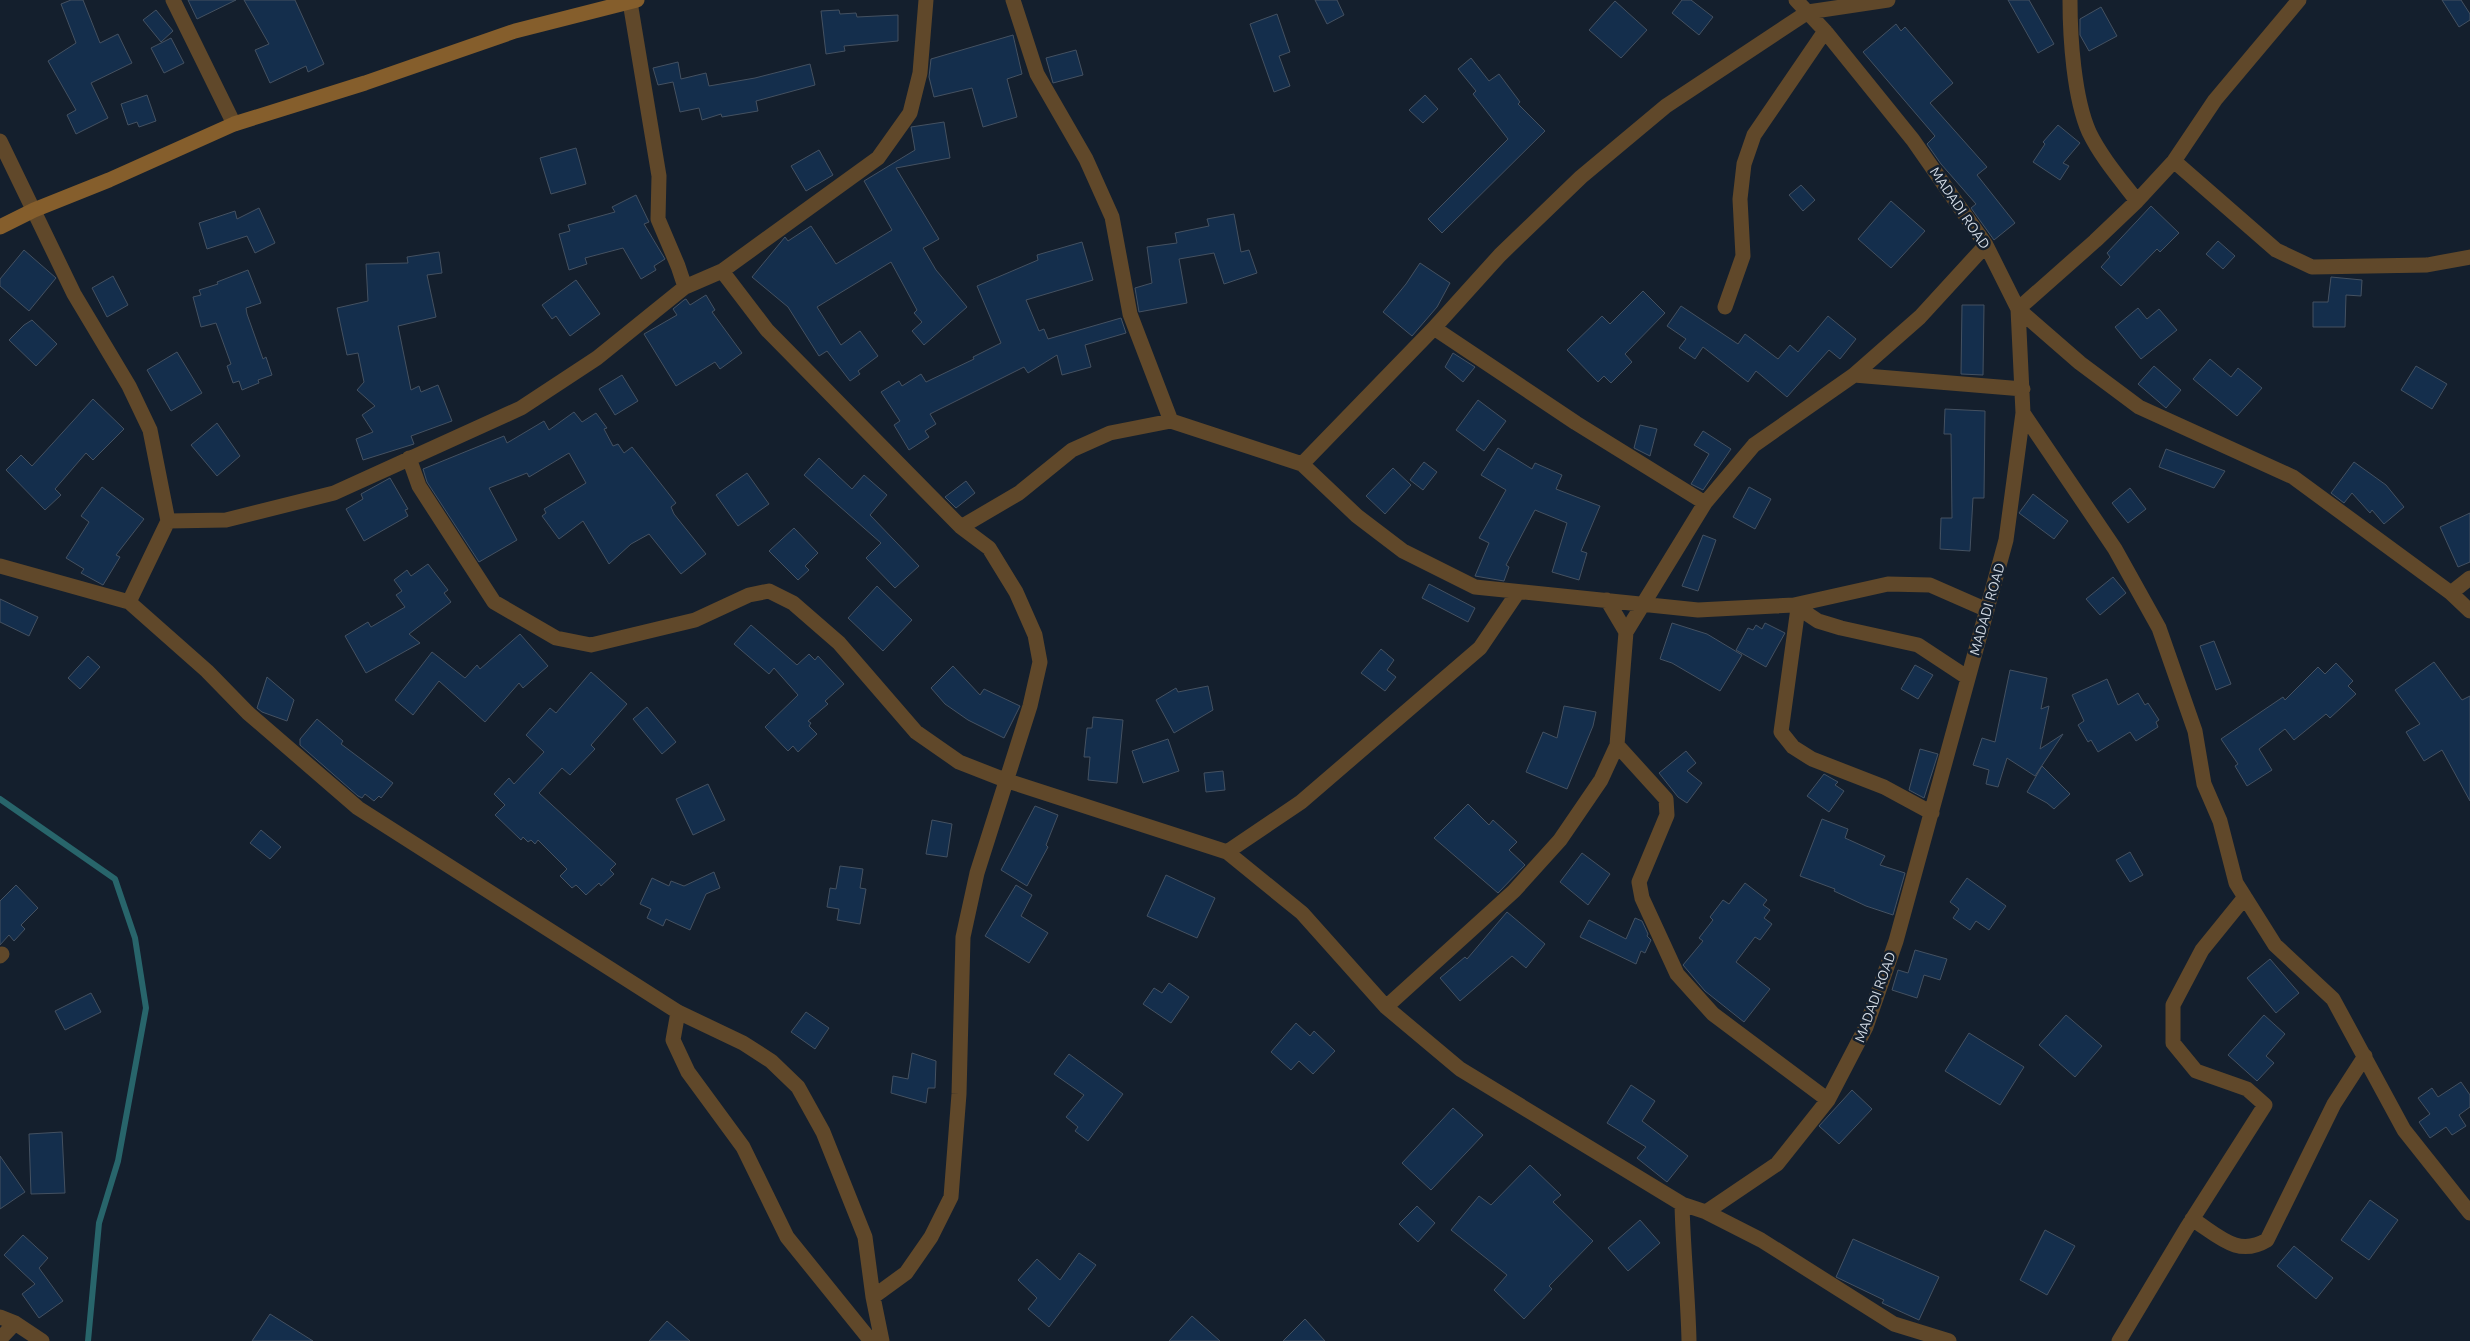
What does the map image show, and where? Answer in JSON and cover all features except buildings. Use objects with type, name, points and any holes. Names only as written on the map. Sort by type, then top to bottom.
[{"type":"main road","points":[[0,227],[34,210],[109,180],[234,124],[365,83],[515,31],[634,1]]},
{"type":"street","points":[[172,0],[234,124]]},
{"type":"street","points":[[168,521],[226,520],[325,495],[521,408],[596,358],[685,287],[722,271],[878,158],[910,113],[920,73],[926,0]]},
{"type":"street","points":[[1013,0],[1037,74],[1086,159],[1112,217],[1130,314],[1171,420]]},
{"type":"street","name":"MADADI ROAD","points":[[1706,1212],[1777,1164],[1828,1100],[1866,1027],[1896,941],[2006,540],[2023,413],[2018,309],[1986,245],[1913,140],[1825,31],[1796,0]]},
{"type":"street","points":[[1302,464],[1434,328],[1500,255],[1581,177],[1666,106],[1808,12],[1888,0]]},
{"type":"street","points":[[2070,0],[2070,30],[2081,105],[2089,132],[2137,202]]},
{"type":"street","points":[[2299,0],[2215,100],[2174,161],[2137,202],[2018,309],[2080,363],[2139,407],[2293,477],[2469,607]]},
{"type":"street","points":[[634,1],[659,176],[658,219],[685,287]]},
{"type":"street","points":[[1725,307],[1743,256],[1740,200],[1744,164],[1754,135],[1825,31]]},
{"type":"street","points":[[0,141],[74,294],[129,386],[150,430],[168,521],[129,602]]},
{"type":"street","points":[[2174,161],[2276,250],[2312,266],[2427,265],[2470,257]]},
{"type":"street","points":[[1386,1007],[1514,891],[1560,840],[1601,780],[1617,745],[1626,632],[1704,503],[1754,445],[1854,375],[1920,317],[1986,245]]},
{"type":"street","points":[[722,271],[767,330],[961,527],[989,548],[1016,592],[1035,635],[1040,662],[1030,706],[977,873],[963,937],[959,1094],[951,1196],[930,1238],[906,1273],[872,1297]]},
{"type":"street","points":[[1434,328],[1576,423],[1704,503]]},
{"type":"street","points":[[1854,375],[2023,389]]},
{"type":"street","points":[[2023,413],[2115,549],[2159,628],[2195,731],[2204,784],[2220,821],[2236,883],[2275,945],[2333,999],[2404,1130],[2470,1213]]},
{"type":"street","points":[[961,527],[1019,492],[1072,450],[1110,433],[1171,420],[1302,464],[1357,516],[1403,551],[1475,587],[1698,610],[1796,606],[1888,584],[1930,585],[1987,610]]},
{"type":"street","points":[[409,458],[419,486],[494,602],[556,638],[591,645],[695,620],[749,595],[769,591],[793,603],[840,642],[916,732],[959,762],[1005,780],[1227,852],[1302,913],[1386,1007],[1460,1070],[1682,1204],[1706,1212],[1761,1240],[1894,1324],[1949,1341]]},
{"type":"street","points":[[0,566],[129,602],[207,671],[248,713],[358,808],[678,1012],[743,1044],[771,1061],[798,1086],[823,1132],[865,1237],[872,1297],[882,1341]]},
{"type":"street","points":[[2451,593],[2470,578]]},
{"type":"street","points":[[1227,852],[1301,802],[1480,648],[1518,592]]},
{"type":"street","points":[[1607,600],[1626,632]]},
{"type":"street","points":[[1796,606],[1818,621],[1918,645],[1968,678]]},
{"type":"street","points":[[1796,606],[1781,732],[1792,747],[1812,759],[1884,786],[1932,813]]},
{"type":"street","points":[[1617,745],[1666,799],[1667,814],[1639,882],[1642,898],[1677,974],[1713,1014],[1828,1100]]},
{"type":"street","points":[[2119,1341],[2192,1219],[2265,1105],[2247,1089],[2196,1072],[2173,1043],[2173,1005],[2202,950],[2245,897]]},
{"type":"street","points":[[678,1012],[673,1040],[688,1072],[743,1147],[787,1237],[871,1341]]},
{"type":"street","points":[[2192,1219],[2238,1248],[2256,1247],[2267,1240],[2334,1104],[2364,1056]]},
{"type":"street","points":[[1682,1204],[1683,1256],[1688,1284],[1689,1341]]},
{"type":"street","points":[[0,1318],[15,1323],[42,1341]]},
{"type":"street","points":[[0,1339],[15,1323]]},
{"type":"waterway","points":[[0,799],[115,879],[135,938],[146,1008],[118,1161],[99,1223],[88,1341]]}]
